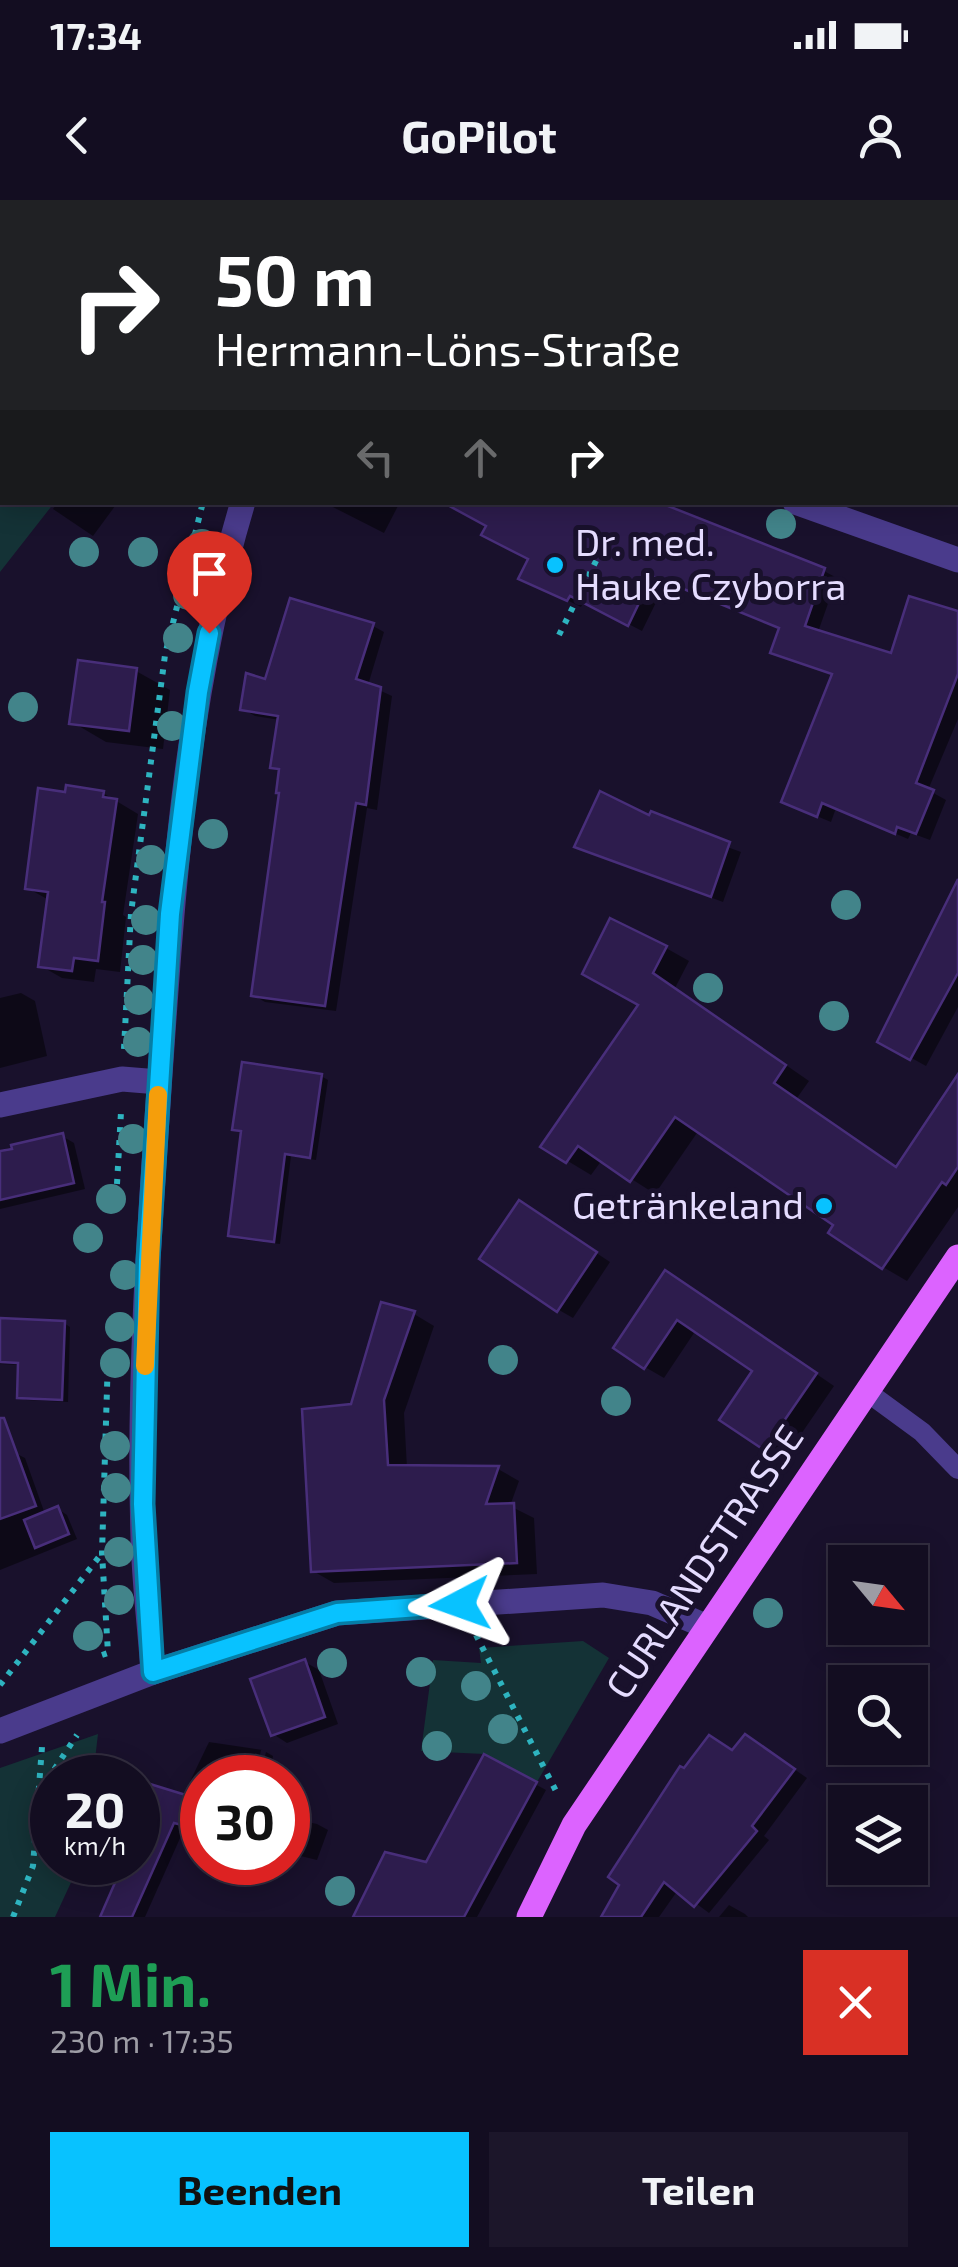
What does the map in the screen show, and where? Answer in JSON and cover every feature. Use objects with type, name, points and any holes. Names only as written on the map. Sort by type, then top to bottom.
[{"type":"main road","name":"CURLANDSTRASSE","points":[[529,1917],[574,1825],[958,1257]]},
{"type":"street","points":[[153,1672],[142,1468],[148,1260],[170,914],[198,692],[242,505]]},
{"type":"street","points":[[803,505],[958,560]]},
{"type":"street","points":[[0,1105],[122,1080],[159,1082]]},
{"type":"street","points":[[0,1730],[153,1672],[337,1613],[604,1595],[652,1604],[705,1626]]},
{"type":"lane","points":[[866,1391],[922,1432],[958,1468]]},
{"type":"path","points":[[559,635],[603,547]]},
{"type":"path","points":[[116,1198],[122,1080]]},
{"type":"path","points":[[90,1660],[108,1653],[102,1553],[108,1355]]},
{"type":"path","points":[[0,1689],[102,1553]]},
{"type":"path","points":[[460,1604],[574,1825]]},
{"type":"path","points":[[0,1689],[18,1688]]},
{"type":"path","points":[[63,1755],[105,1691]]},
{"type":"path","points":[[13,1917],[30,1871]]},
{"type":"green space","points":[[0,505],[52,505],[0,572]]},
{"type":"green space","points":[[583,1641],[609,1658],[537,1782],[484,1754],[421,1751],[433,1660],[481,1663],[479,1648]]},
{"type":"green space","points":[[98,1734],[96,1755],[37,1755]]},
{"type":"green space","points":[[30,1758],[30,1885],[70,1885],[55,1917],[0,1917],[0,1768]]},
{"type":"building","points":[[448,505],[666,505],[825,568],[805,626],[891,653],[909,596],[958,611],[958,674],[916,783],[934,790],[916,834],[897,827],[895,834],[822,803],[817,817],[781,802],[832,674],[770,653],[779,628],[652,576],[628,626],[570,596],[567,601],[518,579],[528,559],[481,535],[486,526]]},
{"type":"building","points":[[290,598],[374,623],[356,679],[381,687],[366,805],[356,803],[325,1006],[251,996],[279,793],[279,769],[270,768],[278,716],[240,710],[246,673],[265,679]]},
{"type":"building","points":[[78,660],[137,668],[129,731],[69,724]]},
{"type":"building","points":[[66,785],[104,791],[103,797],[117,799],[98,961],[74,958],[72,971],[38,967],[48,892],[25,889],[38,788],[65,792]]},
{"type":"building","points":[[600,791],[649,815],[651,811],[730,842],[711,897],[574,847]]},
{"type":"building","points":[[958,879],[958,973],[910,1060],[877,1042]]},
{"type":"building","points":[[610,918],[667,946],[653,973],[786,1065],[774,1083],[896,1167],[958,1074],[958,1167],[946,1185],[942,1182],[882,1269],[828,1233],[833,1225],[675,1117],[630,1182],[578,1146],[566,1163],[540,1147],[638,1005],[582,974]]},
{"type":"building","points":[[242,1062],[322,1074],[310,1158],[285,1154],[274,1242],[228,1236],[241,1131],[232,1130]]},
{"type":"building","points":[[63,1133],[74,1183],[0,1200],[0,1151]]},
{"type":"building","points":[[519,1200],[597,1252],[557,1312],[479,1259]]},
{"type":"building","points":[[665,1270],[817,1373],[764,1450],[719,1420],[752,1371],[677,1320],[644,1369],[613,1348]]},
{"type":"building","points":[[381,1302],[415,1311],[384,1400],[388,1465],[499,1466],[486,1504],[514,1503],[517,1563],[311,1572],[302,1409],[351,1404]]},
{"type":"building","points":[[0,1318],[65,1321],[62,1400],[17,1398],[18,1363],[0,1362]]},
{"type":"building","points":[[0,1418],[4,1418],[36,1506],[0,1519]]},
{"type":"building","points":[[58,1506],[69,1534],[35,1548],[24,1520]]},
{"type":"building","points":[[305,1659],[325,1717],[271,1736],[250,1679]]},
{"type":"building","points":[[745,1734],[795,1769],[752,1826],[757,1831],[694,1907],[664,1882],[641,1917],[601,1917],[619,1885],[608,1877],[680,1766],[684,1768],[709,1735],[732,1750]]},
{"type":"building","points":[[484,1754],[537,1782],[464,1917],[353,1917],[385,1852],[426,1862]]},
{"type":"building","points":[[160,1787],[180,1793],[180,1824],[174,1823],[160,1854]]},
{"type":"building","points":[[114,1885],[146,1885],[132,1917],[100,1917]]},
{"type":"slow traffic","points":[[145,1366],[158,1095]]},
{"type":"place","name":"Dr. med. Hauke Czyborra","points":[[555,565]]},
{"type":"place","name":"Getränkeland","points":[[824,1206]]},
{"type":"route","points":[[209,633],[170,914],[148,1260],[143,1540],[153,1672],[337,1613],[460,1604]]}]
